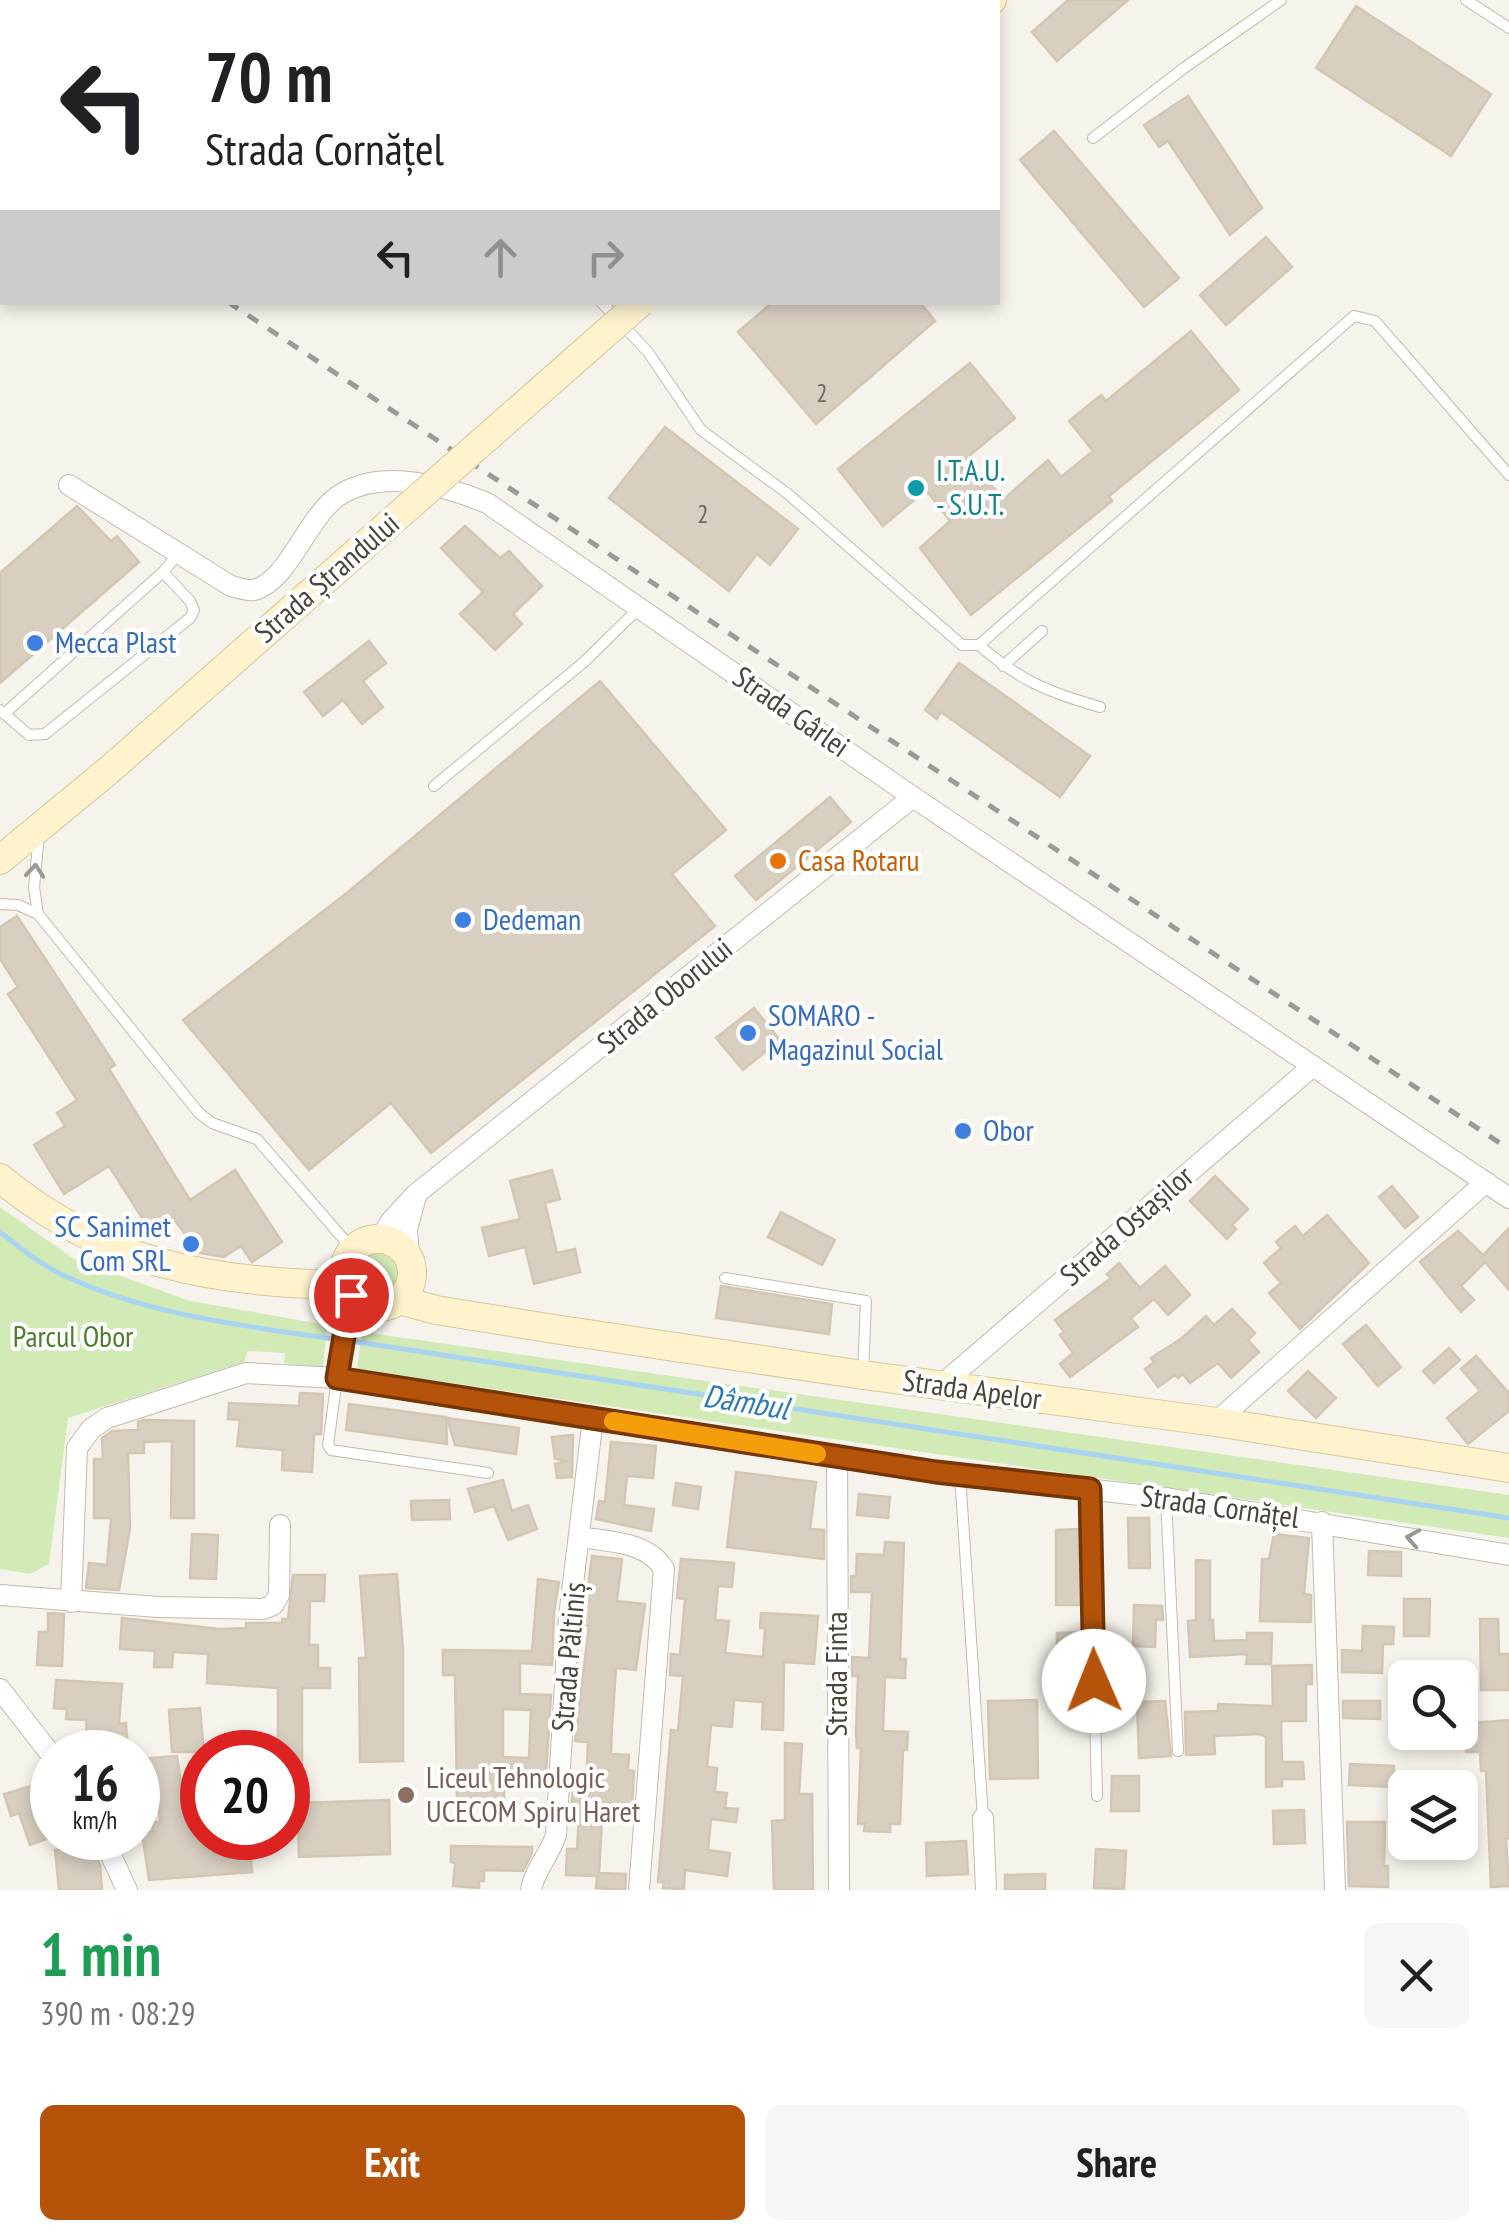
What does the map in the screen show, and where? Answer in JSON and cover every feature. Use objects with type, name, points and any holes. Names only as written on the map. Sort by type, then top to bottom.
[{"type":"street","name":"Strada Ștrandului","points":[[4,861],[638,305]]},
{"type":"street","name":"Strada Gârlei","points":[[68,485],[232,586],[251,591],[278,572],[323,509],[344,492],[408,480],[460,492],[487,503],[913,797],[1509,1198]]},
{"type":"street","name":"Strada Oborului","points":[[380,1239],[391,1220],[416,1194],[913,797]]},
{"type":"street","name":"Strada Ostașilor","points":[[940,1386],[1313,1066]]},
{"type":"street","points":[[0,1178],[86,1234],[148,1260],[220,1278],[310,1285],[348,1283]]},
{"type":"street","points":[[1216,1422],[1486,1182]]},
{"type":"street","points":[[348,1283],[359,1302],[380,1308],[407,1279],[406,1229],[416,1194]]},
{"type":"street","points":[[338,1374],[348,1283],[361,1243],[380,1239],[402,1248],[407,1279]]},
{"type":"street","name":"Strada Apelor","points":[[407,1279],[436,1310],[1497,1466]]},
{"type":"street","name":"Strada Cornățel","points":[[71,1602],[77,1448],[91,1429],[107,1418],[246,1373],[338,1374],[837,1457],[1166,1498],[1509,1555]]},
{"type":"street","name":"Strada Păltiniș","points":[[531,1890],[556,1835],[570,1617],[593,1418]]},
{"type":"street","points":[[1497,1466],[1509,1444]]},
{"type":"street","name":"Strada Finta","points":[[837,1457],[839,1890]]},
{"type":"street","points":[[1322,1522],[1334,1890]]},
{"type":"street","points":[[0,1596],[263,1609],[273,1605],[279,1596],[280,1525]]},
{"type":"street","points":[[580,1537],[644,1550],[657,1558],[664,1569],[639,1890]]},
{"type":"street","points":[[0,1688],[32,1730]]},
{"type":"street","points":[[984,1818],[986,1890]]},
{"type":"street","points":[[113,1860],[127,1890]]},
{"type":"lane","points":[[1093,138],[1281,0]]},
{"type":"lane","points":[[1466,0],[1509,28]]},
{"type":"lane","points":[[604,305],[648,352],[701,430],[788,494],[962,645],[978,645],[1042,690],[1100,707]]},
{"type":"lane","points":[[978,645],[1354,316],[1375,320],[1509,474]]},
{"type":"lane","points":[[164,572],[190,601],[194,610],[190,618],[45,734],[29,735],[2,712],[164,572],[179,553]]},
{"type":"lane","points":[[434,786],[584,662],[640,607]]},
{"type":"lane","points":[[1003,666],[1042,631]]},
{"type":"lane","points":[[38,914],[34,887],[40,828]]},
{"type":"lane","points":[[0,904],[18,905],[38,914],[199,1113],[212,1123],[257,1139],[348,1283]]},
{"type":"lane","points":[[725,1278],[866,1300],[863,1375]]},
{"type":"lane","points":[[338,1374],[328,1445],[331,1450],[488,1472]]},
{"type":"lane","points":[[960,1475],[984,1818]]},
{"type":"lane","points":[[1090,1489],[1097,1796]]},
{"type":"lane","points":[[1166,1498],[1178,1751]]},
{"type":"green space","name":"Parcul Obor","points":[[0,1207],[74,1259],[190,1301],[327,1325],[323,1368],[284,1363],[285,1353],[248,1351],[244,1362],[68,1418],[49,1564],[30,1574],[0,1569]]},
{"type":"green space","points":[[378,1252],[393,1258],[399,1273],[393,1288],[378,1294],[363,1288],[357,1273],[363,1258]]},
{"type":"green space","points":[[362,1332],[1509,1495],[1509,1538],[357,1369]]},
{"type":"building","points":[[1068,0],[1128,0],[1057,61],[1032,32]]},
{"type":"building","points":[[1356,6],[1491,94],[1451,156],[1316,68]]},
{"type":"building","points":[[1188,96],[1262,208],[1230,235],[1168,141],[1159,147],[1144,125]]},
{"type":"building","points":[[1054,131],[1179,278],[1144,307],[1020,160]]},
{"type":"building","points":[[1266,237],[1292,267],[1226,325],[1200,295]]},
{"type":"building","points":[[770,305],[922,305],[935,321],[816,424],[738,332]]},
{"type":"building","name":"I.T.A.U. - S.U.T.","points":[[1191,331],[1239,390],[1109,496],[1112,501],[971,615],[920,548],[950,521],[926,490],[883,526],[838,469],[970,363],[1015,418],[959,464],[980,489],[987,481],[1004,499],[1048,460],[1061,477],[1093,451],[1069,421],[1101,395],[1106,401]]},
{"type":"building","points":[[665,427],[798,529],[770,565],[757,554],[729,591],[609,498]]},
{"type":"building","points":[[77,506],[111,541],[117,536],[139,562],[0,683],[0,573]]},
{"type":"building","points":[[465,526],[500,558],[509,551],[542,586],[513,614],[522,624],[495,650],[460,614],[483,592],[441,548]]},
{"type":"building","points":[[369,641],[386,663],[363,681],[383,707],[362,724],[343,700],[323,716],[304,692]]},
{"type":"building","points":[[959,663],[1090,756],[1060,797],[941,712],[937,719],[925,710]]},
{"type":"building","name":"Dedeman","points":[[600,681],[726,830],[672,874],[715,926],[431,1153],[391,1103],[309,1170],[183,1020],[348,892]]},
{"type":"building","name":"Casa Rotaru","points":[[830,797],[851,822],[756,900],[735,876]]},
{"type":"building","points":[[17,916],[115,1065],[109,1069],[190,1200],[235,1170],[282,1242],[252,1262],[241,1246],[224,1257],[182,1250],[188,1238],[173,1218],[151,1232],[109,1166],[64,1194],[34,1145],[65,1126],[57,1113],[77,1100],[8,994],[18,987],[0,959],[0,927]]},
{"type":"building","points":[[754,1008],[780,1040],[743,1070],[716,1038]]},
{"type":"building","points":[[552,1170],[560,1199],[545,1203],[557,1253],[575,1249],[580,1272],[534,1284],[525,1247],[489,1256],[482,1228],[520,1219],[510,1181]]},
{"type":"building","points":[[1215,1176],[1248,1209],[1232,1225],[1236,1229],[1227,1239],[1190,1201]]},
{"type":"building","points":[[1392,1186],[1418,1217],[1405,1228],[1379,1197]]},
{"type":"building","points":[[781,1212],[835,1240],[822,1265],[768,1237]]},
{"type":"building","points":[[1327,1215],[1369,1263],[1300,1329],[1269,1293],[1281,1283],[1264,1263],[1281,1248],[1276,1242],[1295,1226],[1303,1236]]},
{"type":"building","points":[[1509,1228],[1509,1290],[1485,1262],[1461,1286],[1474,1300],[1461,1312],[1420,1262],[1458,1231],[1483,1255]]},
{"type":"building","points":[[1119,1263],[1140,1288],[1165,1266],[1190,1295],[1168,1315],[1154,1299],[1131,1318],[1138,1327],[1070,1377],[1060,1364],[1073,1353],[1055,1320],[1111,1278],[1107,1274]]},
{"type":"building","points":[[721,1286],[832,1304],[829,1334],[716,1318]]},
{"type":"building","points":[[1232,1309],[1255,1333],[1248,1340],[1259,1352],[1231,1378],[1218,1363],[1190,1383],[1183,1374],[1178,1378],[1175,1375],[1158,1387],[1145,1369],[1154,1362],[1151,1358],[1206,1316],[1214,1325]]},
{"type":"building","points":[[1366,1325],[1401,1367],[1378,1386],[1343,1344]]},
{"type":"building","points":[[1449,1348],[1460,1360],[1434,1383],[1423,1371]]},
{"type":"building","points":[[1476,1356],[1509,1393],[1509,1411],[1468,1444],[1447,1418],[1480,1391],[1461,1369]]},
{"type":"building","points":[[1308,1371],[1336,1398],[1316,1418],[1288,1391]]},
{"type":"building","points":[[300,1393],[323,1394],[321,1434],[314,1434],[312,1472],[282,1470],[283,1450],[237,1446],[240,1420],[228,1419],[229,1403],[299,1406]]},
{"type":"building","points":[[349,1404],[446,1417],[447,1444],[346,1430]]},
{"type":"building","points":[[447,1418],[519,1428],[516,1454],[455,1445]]},
{"type":"building","points":[[194,1421],[194,1518],[171,1518],[172,1441],[144,1442],[144,1453],[128,1453],[130,1529],[119,1590],[86,1588],[89,1563],[107,1565],[111,1518],[94,1518],[94,1459],[103,1459],[102,1438],[112,1431],[138,1430],[138,1422]]},
{"type":"building","points":[[573,1435],[572,1477],[557,1478],[555,1464],[568,1461],[555,1459],[552,1437]]},
{"type":"building","points":[[611,1442],[656,1446],[653,1478],[627,1476],[624,1505],[654,1509],[651,1531],[596,1519],[599,1501],[605,1502]]},
{"type":"building","points":[[736,1472],[816,1482],[810,1529],[824,1530],[824,1559],[727,1547]]},
{"type":"building","points":[[503,1480],[512,1511],[528,1505],[537,1529],[508,1540],[494,1506],[475,1512],[468,1489]]},
{"type":"building","points":[[676,1483],[701,1487],[698,1509],[673,1505]]},
{"type":"building","points":[[859,1494],[890,1497],[888,1518],[857,1515]]},
{"type":"building","points":[[449,1500],[450,1519],[412,1520],[411,1501]]},
{"type":"building","points":[[1128,1518],[1149,1518],[1150,1568],[1129,1568]]},
{"type":"building","points":[[1082,1529],[1084,1605],[1056,1605],[1056,1530]]},
{"type":"building","points":[[192,1534],[218,1535],[216,1579],[190,1578]]},
{"type":"building","points":[[1274,1534],[1309,1538],[1304,1594],[1311,1595],[1311,1622],[1260,1621],[1262,1559],[1269,1559]]},
{"type":"building","points":[[885,1542],[904,1543],[900,1659],[906,1659],[905,1678],[885,1677],[883,1731],[908,1732],[907,1750],[903,1750],[900,1824],[890,1824],[890,1832],[864,1831],[865,1824],[858,1824],[861,1748],[857,1748],[856,1732],[858,1676],[852,1676],[852,1657],[869,1658],[872,1592],[851,1592],[851,1576],[856,1576],[857,1554],[884,1555]]},
{"type":"building","points":[[1369,1551],[1401,1552],[1401,1576],[1368,1575]]},
{"type":"building","points":[[592,1556],[622,1559],[617,1601],[645,1604],[636,1670],[616,1668],[612,1727],[611,1754],[629,1755],[628,1770],[634,1771],[632,1806],[603,1803],[599,1873],[626,1874],[625,1890],[596,1888],[597,1876],[566,1875],[567,1849],[577,1849],[579,1813],[571,1813],[573,1787],[586,1789],[588,1742],[575,1741],[589,1626],[583,1625]]},
{"type":"building","points":[[681,1559],[734,1563],[732,1587],[718,1586],[715,1620],[729,1621],[725,1653],[763,1657],[765,1628],[760,1628],[761,1613],[818,1616],[814,1664],[784,1662],[783,1730],[762,1729],[763,1702],[734,1700],[732,1727],[711,1725],[707,1767],[717,1768],[715,1792],[727,1793],[725,1808],[738,1809],[736,1822],[711,1819],[708,1850],[730,1853],[727,1876],[685,1870],[684,1889],[663,1888],[664,1882],[658,1882],[671,1730],[678,1731],[683,1676],[670,1675],[671,1654],[680,1655],[685,1599],[677,1598]]},
{"type":"building","points":[[1196,1560],[1210,1561],[1214,1641],[1247,1640],[1247,1633],[1272,1633],[1271,1664],[1246,1664],[1247,1654],[1190,1657],[1188,1621],[1196,1620]]},
{"type":"building","points":[[397,1574],[403,1650],[403,1761],[360,1762],[359,1658],[366,1658],[360,1576]]},
{"type":"building","points":[[293,1575],[325,1575],[324,1601],[310,1601],[309,1645],[318,1645],[318,1668],[330,1668],[330,1688],[302,1688],[302,1730],[278,1730],[278,1688],[207,1683],[208,1654],[173,1652],[172,1667],[154,1667],[155,1651],[120,1649],[122,1618],[219,1629],[246,1628],[246,1623],[282,1623],[282,1619],[288,1619]]},
{"type":"building","points":[[538,1579],[559,1582],[552,1665],[520,1663],[520,1694],[551,1695],[545,1788],[504,1786],[504,1800],[457,1801],[455,1675],[443,1675],[443,1650],[532,1651]],"holes":[[[503,1709],[531,1710],[529,1758],[503,1757]]]},
{"type":"building","points":[[1404,1599],[1430,1599],[1429,1636],[1404,1636]]},
{"type":"building","points":[[1134,1605],[1162,1606],[1163,1620],[1156,1619],[1155,1647],[1133,1646]]},
{"type":"building","points":[[48,1613],[64,1614],[62,1666],[37,1665],[39,1632],[48,1632]]},
{"type":"building","points":[[1480,1619],[1498,1619],[1499,1654],[1509,1654],[1509,1690],[1481,1690]]},
{"type":"building","points":[[1363,1626],[1394,1627],[1393,1644],[1383,1644],[1382,1673],[1342,1672],[1342,1650],[1362,1651]]},
{"type":"building","points":[[1085,1632],[1086,1708],[1057,1708],[1057,1633]]},
{"type":"building","points":[[1312,1665],[1312,1684],[1306,1684],[1306,1721],[1281,1721],[1282,1762],[1303,1762],[1304,1779],[1282,1779],[1282,1786],[1266,1787],[1266,1737],[1260,1734],[1214,1736],[1215,1754],[1186,1755],[1185,1712],[1218,1711],[1218,1704],[1273,1706],[1272,1666]]},
{"type":"building","points":[[56,1680],[122,1684],[119,1724],[126,1723],[126,1730],[87,1730],[86,1720],[66,1719],[67,1709],[54,1708]]},
{"type":"building","points":[[1037,1700],[1038,1778],[990,1779],[988,1701]]},
{"type":"building","points":[[1165,1701],[1171,1756],[1139,1758],[1137,1702]]},
{"type":"building","points":[[1343,1701],[1380,1701],[1380,1719],[1343,1718]]},
{"type":"building","points":[[200,1708],[202,1730],[180,1730],[180,1752],[172,1752],[169,1710]]},
{"type":"building","points":[[1509,1720],[1509,1886],[1491,1887],[1486,1771],[1481,1771],[1480,1752],[1466,1752],[1478,1750],[1478,1723]]},
{"type":"building","points":[[785,1743],[802,1744],[799,1794],[812,1794],[813,1890],[774,1890],[772,1821],[785,1820]]},
{"type":"building","points":[[177,1756],[180,1860],[251,1860],[252,1872],[149,1880],[146,1860],[160,1860],[160,1757]]},
{"type":"building","points":[[1350,1764],[1394,1766],[1394,1770],[1388,1770],[1388,1787],[1349,1785]]},
{"type":"building","points":[[1112,1776],[1139,1776],[1139,1811],[1111,1811]]},
{"type":"building","points":[[30,1786],[30,1845],[19,1813],[11,1816],[4,1794]]},
{"type":"building","points":[[389,1800],[390,1854],[310,1857],[310,1803]]},
{"type":"building","points":[[1304,1810],[1305,1843],[1274,1844],[1273,1811]]},
{"type":"building","points":[[1347,1822],[1385,1822],[1384,1866],[1388,1866],[1388,1887],[1349,1886]]},
{"type":"building","points":[[966,1841],[968,1874],[927,1876],[926,1843]]},
{"type":"building","points":[[451,1846],[532,1847],[532,1853],[523,1871],[484,1870],[479,1888],[453,1886],[455,1863],[451,1862]]},
{"type":"building","points":[[1096,1849],[1126,1851],[1124,1889],[1094,1888]]},
{"type":"building","points":[[56,1860],[98,1860],[102,1890],[59,1890]]},
{"type":"building","points":[[1045,1874],[1045,1890],[1005,1890],[1005,1875]]},
{"type":"waterway","name":"Dâmbul","points":[[0,1232],[55,1271],[129,1300],[199,1318],[340,1340]]},
{"type":"waterway","name":"Dâmbul","points":[[351,1341],[1509,1518]]},
{"type":"railway","points":[[233,305],[1509,1149]]},
{"type":"slow traffic","points":[[613,1421],[817,1454]]},
{"type":"place","name":"I.T.A.U. - S.U.T.","points":[[916,488]]},
{"type":"place","name":"Mecca Plast","points":[[35,643]]},
{"type":"place","name":"Casa Rotaru","points":[[778,861]]},
{"type":"place","name":"Dedeman","points":[[463,920]]},
{"type":"place","name":"SOMARO - Magazinul Social","points":[[748,1033]]},
{"type":"place","name":"Obor","points":[[963,1131]]},
{"type":"place","name":"SC Sanimet Com SRL","points":[[191,1244]]},
{"type":"place","name":"Liceul Tehnologic UCECOM Spiru Haret","points":[[406,1795]]},
{"type":"route","points":[[351,1295],[337,1378],[936,1472],[1090,1489],[1094,1681]]}]
